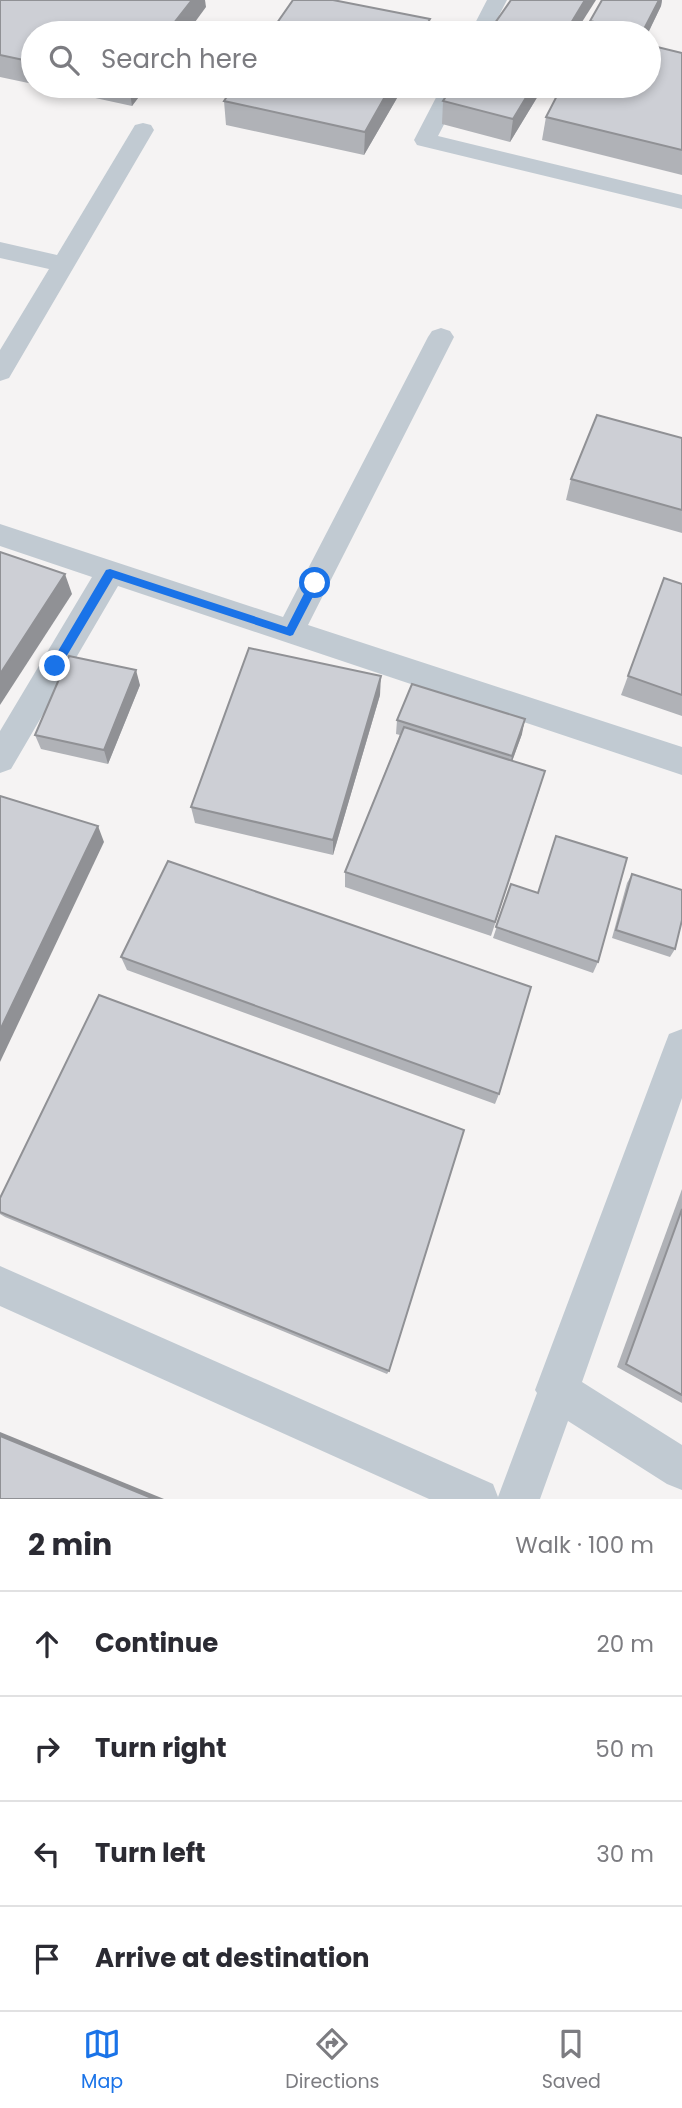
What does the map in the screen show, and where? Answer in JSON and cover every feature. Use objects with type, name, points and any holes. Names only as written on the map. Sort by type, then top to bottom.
[{"type":"street","points":[[304,0],[403,21]]},
{"type":"street","points":[[486,21],[497,0]]},
{"type":"street","points":[[447,98],[425,140],[682,202]]},
{"type":"street","points":[[0,372],[143,130]]},
{"type":"street","points":[[0,250],[62,264]]},
{"type":"street","points":[[290,632],[441,337]]},
{"type":"street","points":[[0,535],[682,761]]},
{"type":"street","points":[[0,759],[110,573]]},
{"type":"street","points":[[519,1499],[556,1390],[682,1047]]},
{"type":"street","points":[[0,1286],[478,1499]]},
{"type":"street","points":[[556,1390],[682,1469]]},
{"type":"building","points":[[0,0],[192,0],[175,21],[21,21],[21,59],[0,55]]},
{"type":"building","points":[[293,0],[333,0],[430,19],[429,21],[278,21]]},
{"type":"building","points":[[511,0],[585,0],[572,21],[496,21]]},
{"type":"building","points":[[602,0],[659,0],[648,21],[590,21]]},
{"type":"building","points":[[661,48],[682,53],[682,150],[546,117],[556,98],[661,98]]},
{"type":"building","points":[[226,98],[384,98],[365,132],[224,101]]},
{"type":"building","points":[[445,98],[526,98],[513,119],[443,101]]},
{"type":"building","points":[[597,415],[682,438],[682,510],[571,479]]},
{"type":"building","points":[[0,552],[65,574],[0,674]]},
{"type":"building","points":[[664,578],[682,584],[682,695],[628,676]]},
{"type":"building","points":[[249,648],[381,676],[333,840],[191,807]]},
{"type":"building","points":[[69,656],[136,670],[104,750],[35,735]]},
{"type":"building","points":[[412,684],[525,719],[512,756],[397,720]]},
{"type":"building","points":[[404,727],[545,771],[495,922],[345,872]]},
{"type":"building","points":[[0,796],[98,826],[0,1030]]},
{"type":"building","points":[[556,836],[627,858],[598,962],[496,927],[511,884],[538,893]]},
{"type":"building","points":[[168,861],[531,987],[499,1094],[121,957]]},
{"type":"building","points":[[632,874],[682,890],[682,920],[675,949],[616,930]]},
{"type":"building","points":[[99,995],[464,1130],[389,1371],[0,1212],[0,1198]]},
{"type":"building","points":[[682,1209],[682,1395],[626,1364]]},
{"type":"building","points":[[0,1436],[154,1499],[0,1499]]},
{"type":"route","points":[[55,666],[110,573],[290,632],[315,583]]}]
